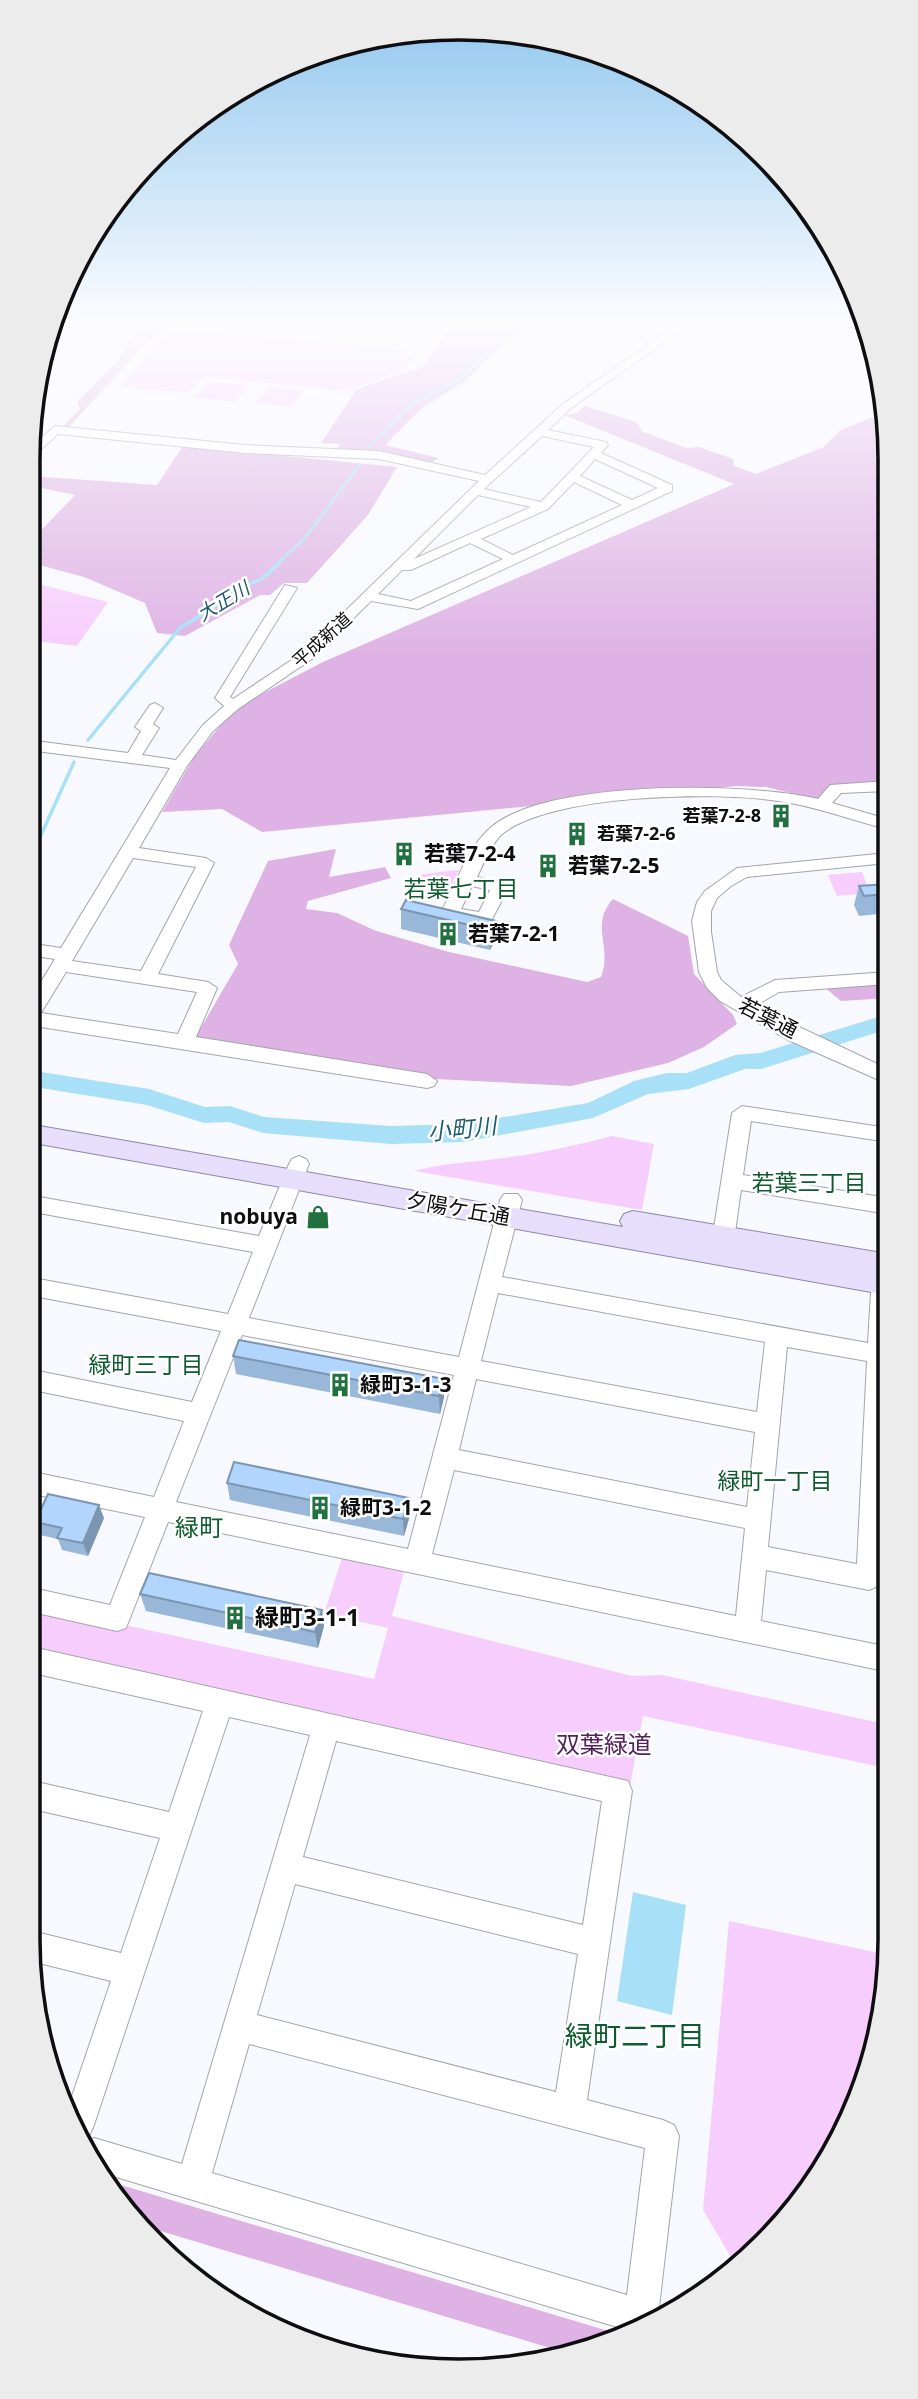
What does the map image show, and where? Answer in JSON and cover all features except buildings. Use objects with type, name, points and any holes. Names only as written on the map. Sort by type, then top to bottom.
[{"type":"main road","name":"夕陽ケ丘通","points":[[40,1119],[296,1172]]},
{"type":"main road","name":"夕陽ケ丘通","points":[[40,1135],[296,1172],[878,1274]]},
{"type":"street","points":[[85,433],[245,449],[379,455],[488,479]]},
{"type":"street","name":"平成新道","points":[[40,1000],[180,765],[208,728],[233,706],[307,656],[475,491],[539,433]]},
{"type":"street","points":[[393,572],[544,506],[602,445],[545,433]]},
{"type":"street","points":[[369,596],[413,606],[668,488],[595,455]]},
{"type":"street","points":[[573,477],[633,505]]},
{"type":"street","points":[[475,491],[544,506]]},
{"type":"street","points":[[472,538],[514,560]]},
{"type":"street","points":[[233,706],[222,698],[290,588]]},
{"type":"street","points":[[132,758],[150,728],[143,727],[155,708]]},
{"type":"street","points":[[40,746],[180,765]]},
{"type":"street","points":[[821,805],[836,788],[878,786]]},
{"type":"street","points":[[467,880],[497,831],[518,817],[545,808],[625,798],[726,791],[776,795],[878,821]]},
{"type":"street","points":[[129,852],[206,863],[148,978]]},
{"type":"street","name":"若葉通","points":[[878,859],[743,872],[723,881],[712,892],[704,904],[701,925],[708,971],[714,983],[740,1006],[878,1072]]},
{"type":"street","points":[[40,953],[148,978],[208,988],[185,1041]]},
{"type":"street","points":[[740,1006],[775,986],[878,979]]},
{"type":"street","points":[[40,1020],[427,1082]]},
{"type":"street","points":[[722,1246],[742,1113],[878,1133]]},
{"type":"street","points":[[40,1602],[117,1619],[296,1172]]},
{"type":"street","points":[[732,1181],[878,1204]]},
{"type":"street","points":[[40,1205],[267,1246]]},
{"type":"street","points":[[418,1561],[509,1209]]},
{"type":"street","points":[[490,1283],[878,1354]]},
{"type":"street","points":[[40,1288],[767,1424]]},
{"type":"street","points":[[747,1631],[777,1335]]},
{"type":"street","points":[[40,1381],[200,1414]]},
{"type":"street","points":[[445,1458],[758,1520]]},
{"type":"street","points":[[40,1488],[418,1561],[878,1658]]},
{"type":"street","points":[[754,1556],[869,1578],[878,1540]]},
{"type":"street","points":[[40,1662],[618,1791],[569,2111]]},
{"type":"street","points":[[80,2119],[220,1702]]},
{"type":"street","points":[[191,2184],[327,1725]]},
{"type":"street","points":[[40,1797],[177,1828]]},
{"type":"street","points":[[286,1867],[593,1943]]},
{"type":"street","points":[[40,1948],[130,1971]]},
{"type":"street","points":[[238,2026],[663,2136],[644,2316]]},
{"type":"street","points":[[100,2156],[641,2317]]},
{"type":"green space","points":[[40,581],[43,585],[108,602],[77,646],[40,641]]},
{"type":"green space","points":[[459,870],[449,889],[418,882],[422,874]]},
{"type":"green space","points":[[862,872],[870,893],[837,896],[828,875]]},
{"type":"green space","points":[[612,1136],[654,1144],[642,1210],[414,1171],[536,1153]]},
{"type":"green space","name":"双葉緑道","points":[[343,1555],[405,1568],[392,1616],[632,1676],[662,1675],[878,1723],[878,1766],[643,1716],[630,1786],[40,1652],[40,1607],[374,1679],[388,1628],[324,1614]]},
{"type":"green space","points":[[729,1921],[878,1953],[870,2022],[856,2075],[835,2125],[807,2173],[774,2216],[731,2258],[703,2210]]},
{"type":"shaded area","points":[[328,433],[397,433],[385,445],[439,458],[432,462],[381,453],[336,450],[341,444],[321,443]]},
{"type":"shaded area","points":[[608,433],[646,433],[686,448],[699,447],[733,459],[734,466],[756,474],[824,447],[838,433],[877,433],[878,784],[835,784],[819,800],[766,787],[737,786],[262,832],[222,809],[162,812],[194,757],[235,708],[323,662],[734,484]]},
{"type":"shaded area","points":[[183,446],[397,467],[368,515],[307,583],[284,583],[270,595],[260,595],[185,636],[157,633],[145,603],[84,577],[40,565],[40,531],[75,495],[40,488],[40,477],[157,485]]},
{"type":"shaded area","points":[[336,849],[329,877],[385,867],[391,878],[308,901],[306,909],[337,913],[376,931],[449,952],[587,982],[601,977],[605,956],[603,918],[613,899],[688,936],[694,974],[733,1015],[737,1024],[704,1047],[668,1063],[571,1086],[436,1079],[195,1038],[238,964],[229,945],[268,861]]},
{"type":"shaded area","points":[[878,976],[878,999],[841,1001],[824,987]]},
{"type":"shaded area","points":[[119,2185],[609,2331],[551,2348],[157,2230]]},
{"type":"water","points":[[633,1892],[686,1905],[672,2015],[617,2001]]},
{"type":"waterway","name":"大正川","points":[[369,447],[383,433]]},
{"type":"waterway","name":"大正川","points":[[278,563],[305,538],[360,464]]},
{"type":"waterway","name":"大正川","points":[[88,740],[180,628],[224,601],[230,593],[263,578],[280,562]]},
{"type":"waterway","name":"大正川","points":[[40,837],[74,762]]},
{"type":"waterway","name":"小町川","points":[[40,1079],[149,1097],[204,1115],[230,1114],[263,1125],[391,1135],[463,1133],[593,1110],[642,1087],[667,1081],[689,1081],[743,1061],[761,1061],[878,1024]]},
{"type":"place","name":"若葉7-2-8","points":[[781,816]]},
{"type":"place","name":"若葉7-2-6","points":[[577,834]]},
{"type":"place","name":"若葉7-2-4","points":[[404,854]]},
{"type":"place","name":"若葉7-2-5","points":[[548,866]]},
{"type":"place","name":"若葉7-2-1","points":[[448,934]]},
{"type":"place","name":"nobuya","points":[[318,1217]]},
{"type":"place","name":"緑町3-1-3","points":[[340,1385]]},
{"type":"place","name":"緑町3-1-2","points":[[320,1508]]},
{"type":"place","name":"緑町3-1-1","points":[[235,1618]]},
{"type":"district","name":"若葉七丁目","points":[[461,889]]},
{"type":"district","name":"若葉三丁目","points":[[809,1183]]},
{"type":"district","name":"緑町三丁目","points":[[146,1365]]},
{"type":"district","name":"緑町一丁目","points":[[775,1481]]},
{"type":"district","name":"緑町","points":[[199,1528]]},
{"type":"district","name":"緑町二丁目","points":[[635,2036]]}]
